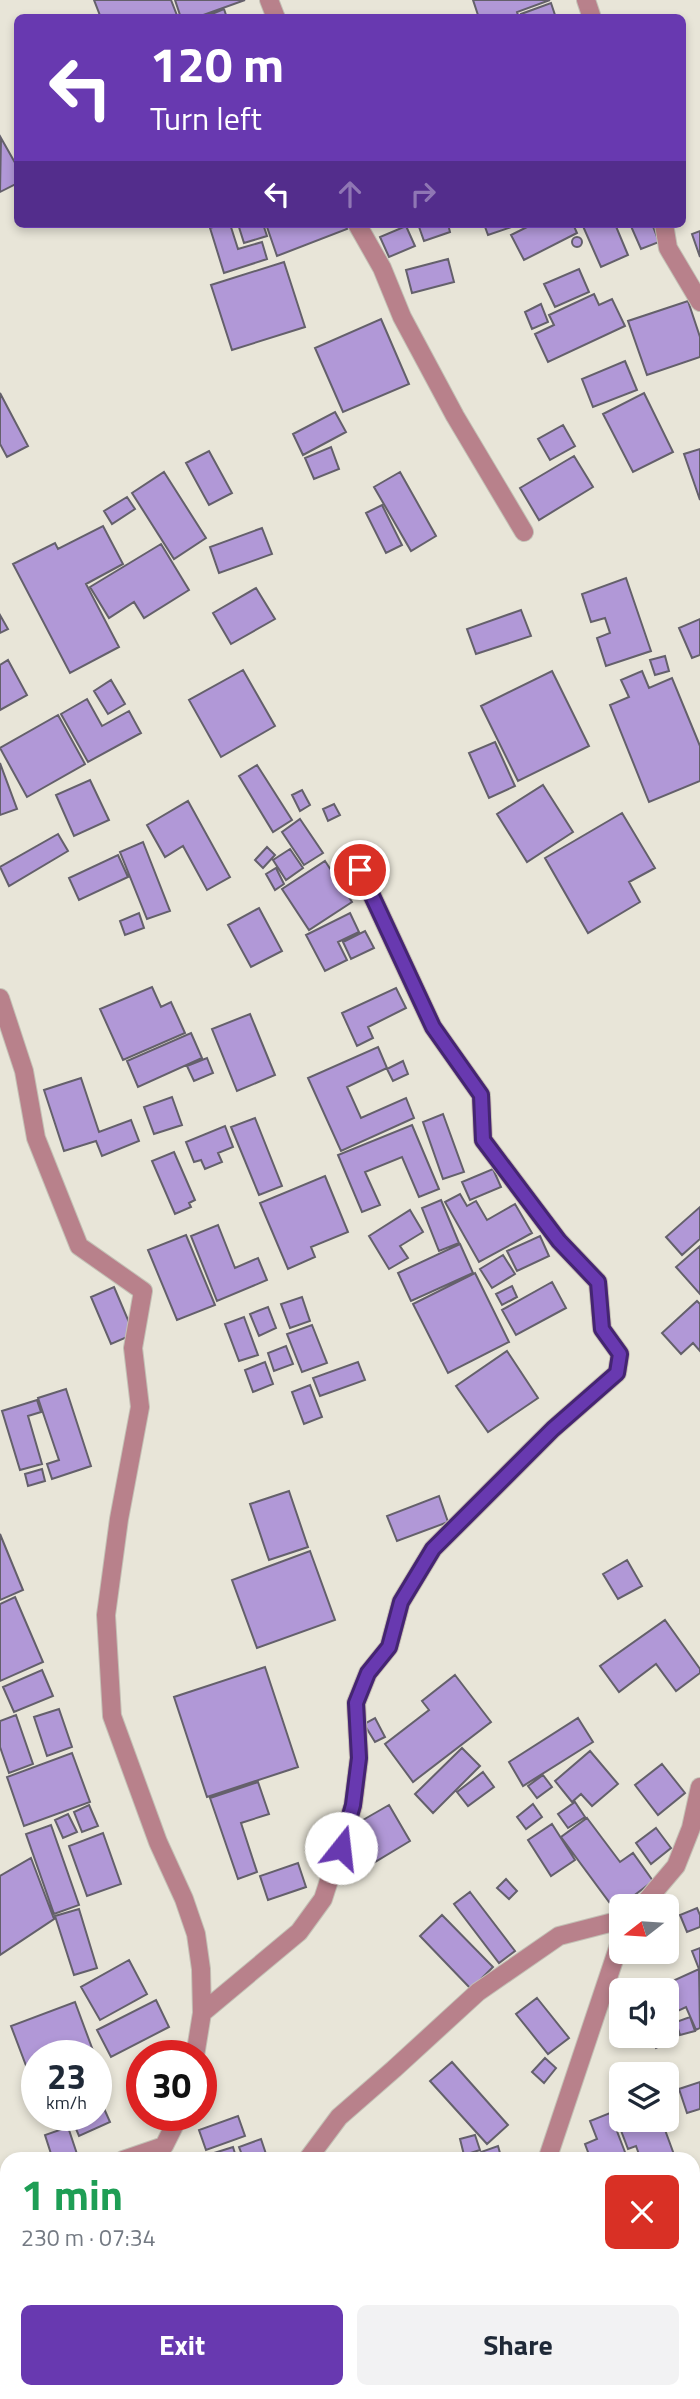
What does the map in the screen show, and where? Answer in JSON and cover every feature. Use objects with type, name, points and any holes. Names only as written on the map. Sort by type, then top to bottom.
[{"type":"street","points":[[359,228],[382,268],[402,317],[455,416],[524,532]]},
{"type":"street","points":[[665,228],[668,248],[700,302]]},
{"type":"street","points":[[202,2013],[299,1932],[323,1899],[353,1805],[359,1758],[356,1703],[368,1673],[389,1647],[401,1602],[433,1549],[553,1429],[617,1373],[620,1354],[602,1329],[598,1282],[559,1241],[483,1140],[481,1095],[433,1027],[360,870]]},
{"type":"street","points":[[0,998],[24,1072],[36,1138],[79,1246],[143,1291],[133,1348],[140,1408],[106,1615],[112,1716],[158,1842],[184,1899],[196,1934],[201,1969],[202,2013],[198,2040]]},
{"type":"street","points":[[652,1894],[676,1866],[691,1828],[700,1787]]},
{"type":"street","points":[[313,2152],[339,2117],[478,1992],[559,1936],[609,1923]]},
{"type":"street","points":[[550,2152],[613,1964]]},
{"type":"street","points":[[146,2152],[164,2146],[172,2131]]},
{"type":"building","points":[[94,0],[171,0],[176,14],[99,14]]},
{"type":"building","points":[[175,0],[245,0],[206,14],[180,14]]},
{"type":"building","points":[[473,0],[550,0],[517,12],[518,14],[478,14]]},
{"type":"building","points":[[551,3],[555,14],[521,14]]},
{"type":"building","points":[[224,9],[226,14],[212,14]]},
{"type":"building","points":[[1,138],[14,161],[14,185],[0,192]]},
{"type":"building","points":[[210,228],[231,228],[238,249],[262,242],[267,259],[224,273]]},
{"type":"building","points":[[239,228],[264,228],[267,236],[244,243]]},
{"type":"building","points":[[267,228],[347,229],[277,256]]},
{"type":"building","points":[[407,228],[415,246],[389,257],[380,237]]},
{"type":"building","points":[[419,228],[449,228],[450,232],[424,241]]},
{"type":"building","points":[[485,228],[508,228],[488,235]]},
{"type":"building","points":[[525,228],[575,228],[577,233],[524,260],[511,235]]},
{"type":"building","points":[[584,228],[617,228],[628,255],[601,267]]},
{"type":"building","points":[[632,228],[654,228],[659,242],[641,249]]},
{"type":"building","points":[[700,231],[700,257],[692,234]]},
{"type":"building","points":[[577,237],[581,238],[581,246],[577,247],[573,246],[572,242],[573,238]]},
{"type":"building","points":[[448,259],[454,282],[412,293],[406,270]]},
{"type":"building","points":[[284,262],[305,327],[232,350],[211,285]]},
{"type":"building","points":[[579,269],[589,292],[555,307],[544,284]]},
{"type":"building","points":[[594,294],[599,305],[612,299],[625,326],[548,362],[535,334],[554,325],[549,315]]},
{"type":"building","points":[[688,301],[700,337],[700,357],[647,375],[628,321]]},
{"type":"building","points":[[541,304],[548,322],[532,329],[525,312]]},
{"type":"building","points":[[381,319],[409,384],[343,412],[315,348]]},
{"type":"building","points":[[625,361],[637,390],[593,407],[582,379]]},
{"type":"building","points":[[0,393],[28,446],[7,457],[0,444]]},
{"type":"building","points":[[644,393],[673,452],[633,472],[603,414]]},
{"type":"building","points":[[335,412],[346,432],[303,455],[293,434]]},
{"type":"building","points":[[563,425],[575,446],[550,460],[538,439]]},
{"type":"building","points":[[331,447],[339,469],[314,479],[305,458]]},
{"type":"building","points":[[700,449],[700,500],[684,454]]},
{"type":"building","points":[[209,451],[232,493],[209,505],[186,463]]},
{"type":"building","points":[[574,456],[593,487],[539,520],[520,488]]},
{"type":"building","points":[[164,472],[206,538],[174,559],[132,493]]},
{"type":"building","points":[[400,472],[436,536],[411,551],[374,487]]},
{"type":"building","points":[[127,497],[135,509],[112,524],[104,511]]},
{"type":"building","points":[[382,505],[402,545],[386,553],[366,513]]},
{"type":"building","points":[[103,526],[123,564],[86,584],[119,647],[70,673],[13,564],[55,543],[58,549]]},
{"type":"building","points":[[262,528],[272,554],[219,573],[210,547]]},
{"type":"building","points":[[161,544],[189,590],[144,618],[134,602],[109,618],[90,587]]},
{"type":"building","points":[[626,578],[651,651],[606,666],[597,638],[610,633],[605,618],[591,622],[582,594]]},
{"type":"building","points":[[256,588],[275,619],[231,644],[213,613]]},
{"type":"building","points":[[521,610],[531,636],[476,654],[467,629]]},
{"type":"building","points":[[0,615],[8,629],[0,633]]},
{"type":"building","points":[[700,619],[700,655],[692,658],[679,628]]},
{"type":"building","points":[[665,656],[669,671],[655,675],[650,660]]},
{"type":"building","points":[[8,660],[27,695],[0,710],[0,665]]},
{"type":"building","points":[[243,670],[275,726],[221,757],[189,700]]},
{"type":"building","points":[[552,671],[589,746],[518,781],[481,706]]},
{"type":"building","points":[[642,671],[649,688],[672,678],[700,746],[700,781],[649,802],[610,705],[629,697],[621,680]]},
{"type":"building","points":[[111,680],[125,704],[108,714],[94,691]]},
{"type":"building","points":[[87,699],[102,726],[129,711],[141,733],[88,762],[61,714]]},
{"type":"building","points":[[58,715],[85,764],[27,797],[0,748]]},
{"type":"building","points":[[495,742],[515,786],[489,798],[469,753]]},
{"type":"building","points":[[0,763],[17,809],[0,815]]},
{"type":"building","points":[[257,765],[292,820],[273,832],[239,776]]},
{"type":"building","points":[[90,780],[109,820],[74,836],[56,795]]},
{"type":"building","points":[[543,785],[573,832],[527,862],[497,814]]},
{"type":"building","points":[[302,790],[310,805],[300,811],[292,795]]},
{"type":"building","points":[[188,801],[230,877],[207,890],[183,846],[165,857],[147,825]]},
{"type":"building","points":[[334,804],[340,815],[328,821],[323,809]]},
{"type":"building","points":[[622,813],[655,868],[629,882],[640,902],[588,933],[545,858]]},
{"type":"building","points":[[300,819],[323,853],[304,865],[282,832]]},
{"type":"building","points":[[58,834],[68,851],[9,886],[0,867]]},
{"type":"building","points":[[143,842],[170,911],[147,919],[120,852]]},
{"type":"building","points":[[267,847],[275,855],[263,868],[255,860]]},
{"type":"building","points":[[290,849],[303,868],[286,880],[273,860]]},
{"type":"building","points":[[118,855],[128,877],[79,900],[69,878]]},
{"type":"building","points":[[325,861],[352,902],[309,930],[282,889]]},
{"type":"building","points":[[276,868],[284,884],[275,890],[266,874]]},
{"type":"building","points":[[259,908],[282,951],[251,967],[228,925]]},
{"type":"building","points":[[139,913],[144,928],[125,935],[120,921]]},
{"type":"building","points":[[350,913],[359,932],[338,942],[347,960],[325,971],[306,935]]},
{"type":"building","points":[[365,931],[374,948],[351,959],[343,942]]},
{"type":"building","points":[[152,987],[161,1007],[171,1002],[185,1033],[123,1060],[100,1009]]},
{"type":"building","points":[[396,988],[406,1008],[368,1027],[373,1038],[357,1046],[342,1013]]},
{"type":"building","points":[[250,1014],[275,1075],[237,1091],[212,1029]]},
{"type":"building","points":[[191,1033],[202,1058],[138,1087],[127,1061]]},
{"type":"building","points":[[378,1047],[387,1068],[347,1087],[361,1118],[406,1098],[414,1118],[341,1151],[308,1078]]},
{"type":"building","points":[[207,1058],[213,1073],[194,1081],[187,1066]]},
{"type":"building","points":[[403,1061],[408,1074],[393,1081],[387,1069]]},
{"type":"building","points":[[81,1078],[99,1132],[131,1120],[139,1141],[102,1156],[96,1141],[64,1151],[44,1090]]},
{"type":"building","points":[[172,1097],[182,1125],[154,1134],[144,1107]]},
{"type":"building","points":[[443,1114],[464,1172],[443,1179],[423,1122]]},
{"type":"building","points":[[255,1118],[282,1186],[259,1195],[231,1127]]},
{"type":"building","points":[[412,1125],[439,1189],[419,1197],[402,1157],[365,1172],[380,1205],[362,1212],[338,1155]]},
{"type":"building","points":[[225,1126],[233,1147],[218,1153],[222,1162],[205,1169],[201,1160],[194,1162],[186,1142]]},
{"type":"building","points":[[174,1152],[195,1200],[189,1203],[191,1207],[175,1214],[152,1161]]},
{"type":"building","points":[[493,1169],[501,1187],[470,1200],[462,1182]]},
{"type":"building","points":[[325,1176],[348,1232],[311,1247],[315,1257],[288,1269],[260,1203]]},
{"type":"building","points":[[460,1194],[467,1206],[476,1201],[487,1220],[515,1204],[532,1233],[479,1262],[445,1202]]},
{"type":"building","points":[[441,1200],[459,1243],[439,1251],[422,1208]]},
{"type":"building","points":[[700,1207],[700,1239],[682,1255],[666,1237]]},
{"type":"building","points":[[410,1210],[423,1232],[400,1246],[408,1258],[389,1269],[369,1236]]},
{"type":"building","points":[[218,1225],[235,1268],[258,1258],[267,1280],[217,1301],[191,1236]]},
{"type":"building","points":[[186,1235],[215,1305],[177,1320],[148,1250]]},
{"type":"building","points":[[540,1236],[549,1256],[517,1271],[507,1251]]},
{"type":"building","points":[[460,1244],[473,1273],[411,1301],[398,1273]]},
{"type":"building","points":[[700,1246],[700,1294],[676,1267]]},
{"type":"building","points":[[503,1255],[515,1274],[492,1288],[480,1269]]},
{"type":"building","points":[[475,1273],[509,1342],[448,1373],[413,1304]]},
{"type":"building","points":[[552,1282],[566,1308],[516,1335],[502,1310]]},
{"type":"building","points":[[512,1286],[517,1297],[502,1305],[496,1294]]},
{"type":"building","points":[[114,1287],[134,1334],[111,1344],[91,1297]]},
{"type":"building","points":[[302,1297],[310,1321],[290,1328],[281,1304]]},
{"type":"building","points":[[697,1301],[700,1304],[700,1351],[693,1343],[681,1354],[662,1333]]},
{"type":"building","points":[[268,1307],[276,1328],[259,1336],[250,1314]]},
{"type":"building","points":[[244,1317],[258,1355],[239,1361],[225,1324]]},
{"type":"building","points":[[312,1325],[327,1363],[302,1372],[287,1334]]},
{"type":"building","points":[[286,1346],[293,1364],[274,1371],[268,1353]]},
{"type":"building","points":[[507,1351],[538,1398],[488,1432],[456,1386]]},
{"type":"building","points":[[265,1362],[273,1384],[253,1392],[245,1370]]},
{"type":"building","points":[[358,1362],[365,1380],[320,1396],[313,1378]]},
{"type":"building","points":[[310,1385],[322,1417],[304,1424],[292,1392]]},
{"type":"building","points":[[66,1389],[91,1466],[52,1479],[47,1464],[59,1460],[38,1398]]},
{"type":"building","points":[[37,1400],[41,1412],[28,1416],[42,1464],[20,1470],[2,1411]]},
{"type":"building","points":[[42,1469],[45,1481],[28,1486],[25,1474]]},
{"type":"building","points":[[289,1491],[308,1547],[269,1560],[250,1504]]},
{"type":"building","points":[[439,1496],[448,1522],[397,1541],[387,1516]]},
{"type":"building","points":[[0,1534],[23,1590],[0,1600]]},
{"type":"building","points":[[310,1551],[335,1620],[257,1648],[232,1580]]},
{"type":"building","points":[[627,1560],[642,1586],[618,1599],[603,1574]]},
{"type":"building","points":[[15,1597],[43,1662],[0,1681],[0,1604]]},
{"type":"building","points":[[665,1620],[700,1669],[700,1673],[676,1691],[656,1664],[619,1692],[600,1666]]},
{"type":"building","points":[[265,1667],[298,1767],[207,1797],[174,1697]]},
{"type":"building","points":[[42,1670],[53,1696],[14,1712],[3,1687]]},
{"type":"building","points":[[455,1675],[491,1722],[413,1782],[385,1744],[429,1710],[422,1701]]},
{"type":"building","points":[[59,1709],[72,1747],[47,1756],[34,1717]]},
{"type":"building","points":[[16,1715],[33,1764],[9,1773],[0,1747],[0,1721]]},
{"type":"building","points":[[375,1718],[385,1737],[375,1742],[364,1724]]},
{"type":"building","points":[[578,1718],[593,1742],[523,1786],[509,1762]]},
{"type":"building","points":[[462,1748],[480,1766],[433,1813],[415,1794]]},
{"type":"building","points":[[590,1751],[618,1784],[592,1806],[581,1794],[572,1802],[555,1781]]},
{"type":"building","points":[[72,1753],[90,1802],[24,1826],[7,1777]]},
{"type":"building","points":[[662,1764],[685,1793],[658,1815],[635,1785]]},
{"type":"building","points":[[483,1772],[494,1787],[468,1806],[457,1792]]},
{"type":"building","points":[[543,1775],[552,1787],[537,1798],[528,1786]]},
{"type":"building","points":[[258,1782],[269,1814],[241,1823],[257,1872],[238,1879],[210,1798]]},
{"type":"building","points":[[575,1802],[585,1817],[568,1828],[558,1814]]},
{"type":"building","points":[[533,1804],[542,1817],[526,1829],[517,1817]]},
{"type":"building","points":[[89,1805],[98,1826],[82,1832],[74,1812]]},
{"type":"building","points":[[389,1805],[410,1841],[370,1865],[349,1828]]},
{"type":"building","points":[[68,1814],[77,1832],[63,1838],[55,1820]]},
{"type":"building","points":[[587,1818],[620,1862],[633,1853],[653,1881],[636,1894],[609,1894],[609,1902],[561,1837]]},
{"type":"building","points":[[552,1824],[575,1860],[551,1876],[528,1840]]},
{"type":"building","points":[[51,1825],[79,1905],[54,1914],[26,1834]]},
{"type":"building","points":[[656,1828],[671,1848],[651,1864],[636,1843]]},
{"type":"building","points":[[103,1833],[121,1884],[87,1896],[69,1846]]},
{"type":"building","points":[[31,1858],[54,1919],[0,1955],[0,1876]]},
{"type":"building","points":[[298,1863],[306,1887],[268,1900],[260,1876]]},
{"type":"building","points":[[506,1879],[517,1891],[509,1899],[497,1888]]},
{"type":"building","points":[[470,1892],[515,1951],[499,1963],[454,1904]]},
{"type":"building","points":[[697,1908],[700,1927],[687,1932],[680,1915]]},
{"type":"building","points":[[79,1909],[97,1968],[74,1975],[55,1916]]},
{"type":"building","points":[[442,1915],[493,1967],[471,1989],[420,1936]]},
{"type":"building","points":[[700,1948],[700,1969],[699,1969],[692,1951]]},
{"type":"building","points":[[129,1960],[147,1994],[100,2020],[81,1987]]},
{"type":"building","points":[[699,1969],[700,2028],[696,2030],[686,2007],[679,2010],[679,1978]]},
{"type":"building","points":[[537,1998],[569,2038],[548,2054],[516,2014]]},
{"type":"building","points":[[156,2000],[169,2027],[144,2040],[126,2040],[126,2049],[112,2056],[112,2040],[102,2040],[97,2030]]},
{"type":"building","points":[[75,2002],[89,2040],[21,2040],[21,2052],[11,2026]]},
{"type":"building","points":[[690,2017],[695,2031],[680,2035],[679,2021]]},
{"type":"building","points":[[545,2058],[556,2068],[544,2083],[532,2072]]},
{"type":"building","points":[[452,2062],[508,2125],[487,2144],[430,2081]]},
{"type":"building","points":[[700,2082],[700,2109],[687,2113],[679,2089]]},
{"type":"building","points":[[609,2113],[609,2132],[617,2132],[625,2152],[588,2152],[585,2144],[597,2139],[590,2121]]},
{"type":"building","points":[[238,2116],[245,2136],[206,2150],[199,2131],[217,2131],[217,2124]]},
{"type":"building","points":[[69,2131],[76,2152],[50,2152],[45,2135]]},
{"type":"building","points":[[77,2131],[90,2131],[79,2136]]},
{"type":"building","points":[[622,2132],[666,2132],[673,2152],[638,2152],[636,2146],[628,2149]]},
{"type":"building","points":[[475,2135],[480,2150],[463,2152],[460,2139]]},
{"type":"building","points":[[261,2139],[265,2152],[241,2152],[239,2147]]},
{"type":"building","points":[[498,2146],[500,2152],[481,2152]]},
{"type":"building","points":[[233,2147],[235,2152],[217,2152]]},
{"type":"route","points":[[341,1848],[353,1805],[359,1758],[356,1703],[368,1673],[389,1647],[401,1602],[433,1549],[553,1429],[617,1373],[620,1354],[602,1329],[598,1282],[559,1241],[483,1140],[481,1095],[433,1027],[360,870]]}]
